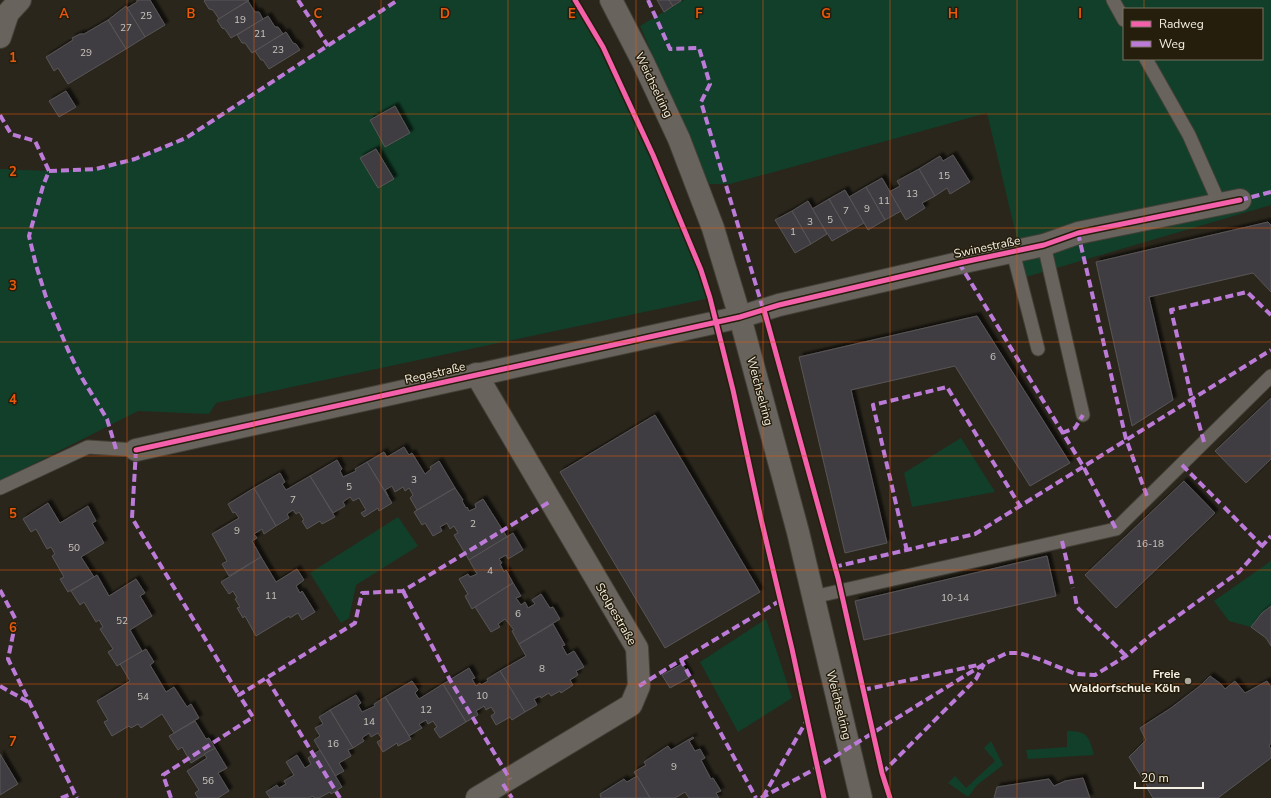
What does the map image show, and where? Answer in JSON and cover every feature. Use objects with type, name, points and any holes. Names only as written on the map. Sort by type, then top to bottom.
[{"type":"street","points":[[0,37],[8,13],[20,0]]},
{"type":"street","name":"Weichselring","points":[[612,0],[679,139],[714,228],[740,317],[798,532],[861,798]]},
{"type":"street","name":"Swinestraße","points":[[740,317],[786,303],[959,263],[1044,246],[1078,232],[1230,203]]},
{"type":"street","name":"Regastraße","points":[[136,450],[740,317]]},
{"type":"street","name":"Stolpestraße","points":[[476,374],[637,648],[639,686],[631,705],[478,798]]},
{"type":"lane","points":[[1113,0],[1123,18]]},
{"type":"lane","points":[[1147,60],[1230,203]]},
{"type":"lane","points":[[1044,246],[1083,415]]},
{"type":"lane","points":[[1013,252],[1038,349]]},
{"type":"lane","points":[[813,597],[1116,529],[1271,376]]},
{"type":"lane","points":[[0,488],[88,447],[136,450]]},
{"type":"green space","points":[[398,0],[575,0],[603,47],[653,155],[701,270],[710,298],[216,403],[209,414],[138,411],[0,481],[0,169],[49,171],[96,169],[135,159],[186,138]]},
{"type":"green space","points":[[684,0],[1271,0],[1271,205],[1026,277],[987,113],[730,184],[709,184],[640,26]]},
{"type":"green space","points":[[961,438],[995,492],[912,507],[904,473]]},
{"type":"green space","points":[[398,517],[418,546],[356,585],[349,618],[341,623],[310,573]]},
{"type":"green space","points":[[1271,561],[1271,606],[1262,613],[1251,627],[1229,621],[1214,601]]},
{"type":"green space","points":[[766,619],[792,698],[738,732],[700,662]]},
{"type":"green space","points":[[1067,731],[1079,732],[1086,736],[1089,739],[1094,755],[1028,759],[1026,750],[1067,747]]},
{"type":"green space","points":[[991,741],[1003,765],[977,785],[968,797],[948,783],[955,776],[966,788],[995,761],[984,748]]},
{"type":"building","points":[[137,0],[150,0],[165,25],[145,37],[127,8],[137,2]]},
{"type":"building","points":[[249,0],[219,19],[213,10],[209,9],[204,1]]},
{"type":"building","points":[[657,0],[669,0],[673,6],[664,12]]},
{"type":"building","points":[[669,0],[681,0],[681,1],[673,6]]},
{"type":"building","points":[[248,1],[255,12],[259,12],[263,19],[231,38],[217,20]]},
{"type":"building","points":[[126,6],[145,37],[126,49],[108,20]]},
{"type":"building","points":[[268,16],[275,27],[278,27],[283,34],[252,53],[245,43],[242,43],[237,35]]},
{"type":"building","points":[[108,20],[126,49],[68,84],[58,68],[54,71],[46,57],[73,40],[72,38],[80,34],[84,34]]},
{"type":"building","points":[[286,32],[293,43],[296,44],[300,50],[269,69],[255,51]]},
{"type":"building","points":[[66,91],[76,107],[59,117],[49,101]]},
{"type":"building","points":[[395,106],[410,133],[385,147],[370,120]]},
{"type":"building","points":[[376,149],[394,179],[378,188],[360,158]]},
{"type":"building","points":[[953,155],[970,182],[950,194],[947,188],[935,196],[919,169],[940,156],[943,161]]},
{"type":"building","points":[[919,169],[935,196],[922,203],[925,208],[906,220],[889,192],[900,186],[897,181]]},
{"type":"building","points":[[882,178],[901,211],[885,220],[866,187]]},
{"type":"building","points":[[866,187],[885,220],[868,230],[849,197]]},
{"type":"building","points":[[845,190],[864,223],[848,232],[829,199]]},
{"type":"building","points":[[829,199],[848,232],[832,241],[812,209]]},
{"type":"building","points":[[808,201],[827,234],[811,244],[792,211]]},
{"type":"building","points":[[792,211],[811,244],[795,253],[775,220]]},
{"type":"building","points":[[1268,222],[1271,225],[1271,292],[1253,273],[1149,297],[1173,400],[1132,426],[1096,262]]},
{"type":"building","points":[[977,316],[1070,463],[1030,486],[955,366],[851,390],[887,543],[845,553],[799,357]]},
{"type":"building","points":[[1271,398],[1271,459],[1246,483],[1215,451]]},
{"type":"building","points":[[655,415],[760,592],[665,648],[560,472]]},
{"type":"building","points":[[404,447],[409,455],[412,453],[425,474],[431,469],[430,467],[439,461],[455,488],[417,510],[410,498],[413,495],[409,488],[405,491],[403,487],[395,492],[392,486],[385,490],[388,496],[367,462],[384,452],[387,457]]},
{"type":"building","points":[[337,460],[342,469],[340,471],[343,477],[356,471],[355,469],[367,462],[392,503],[379,511],[378,508],[364,517],[361,513],[366,510],[359,498],[353,501],[350,497],[343,502],[345,506],[333,513],[310,476]]},
{"type":"building","points":[[280,473],[285,482],[282,484],[286,490],[310,476],[335,517],[322,524],[320,521],[307,529],[299,512],[296,514],[293,510],[287,514],[289,518],[276,526],[254,488]]},
{"type":"building","points":[[1184,481],[1215,513],[1116,608],[1085,575]]},
{"type":"building","points":[[254,488],[276,526],[264,534],[262,529],[254,534],[257,538],[252,541],[261,557],[229,576],[222,564],[227,561],[212,534],[239,518],[235,512],[233,513],[228,504]]},
{"type":"building","points":[[455,488],[469,511],[476,508],[475,504],[483,499],[507,537],[469,560],[454,535],[458,533],[454,526],[450,529],[447,523],[440,527],[442,531],[433,536],[425,523],[422,525],[414,512]]},
{"type":"building","points":[[48,503],[60,523],[88,506],[96,521],[92,523],[104,543],[81,557],[94,577],[68,592],[60,579],[64,577],[52,556],[55,554],[51,547],[47,549],[36,529],[31,532],[23,519]]},
{"type":"building","points":[[513,533],[523,550],[508,559],[506,555],[499,559],[502,563],[500,564],[504,572],[506,570],[513,583],[472,609],[465,596],[468,594],[459,579],[468,574],[470,577],[477,574],[469,560]]},
{"type":"building","points":[[1047,556],[1056,596],[864,640],[855,601]]},
{"type":"building","points":[[261,557],[276,582],[297,569],[304,580],[296,586],[300,593],[302,591],[315,612],[302,620],[298,613],[290,618],[289,616],[256,636],[245,616],[243,618],[237,608],[240,607],[235,599],[237,598],[233,591],[229,594],[221,582]]},
{"type":"building","points":[[97,575],[109,596],[136,579],[145,593],[140,596],[152,616],[130,630],[142,651],[117,666],[108,652],[113,649],[100,629],[103,627],[99,620],[96,622],[84,602],[80,605],[71,591]]},
{"type":"building","points":[[513,583],[521,596],[516,598],[521,605],[525,602],[528,608],[535,604],[532,600],[541,594],[550,608],[553,607],[560,619],[519,644],[512,631],[514,630],[505,619],[498,624],[500,627],[491,632],[475,607]]},
{"type":"building","points":[[1271,606],[1271,646],[1266,638],[1251,627],[1262,613]]},
{"type":"building","points":[[553,624],[565,645],[562,646],[567,655],[574,651],[584,667],[576,671],[578,675],[570,680],[573,685],[561,693],[560,691],[551,696],[549,693],[541,698],[540,696],[534,699],[537,705],[525,712],[500,671],[526,656],[519,644]]},
{"type":"building","points":[[146,649],[154,662],[150,665],[166,692],[174,687],[187,707],[191,704],[199,718],[174,733],[162,714],[141,728],[138,724],[131,728],[129,726],[112,736],[104,722],[108,720],[97,701],[130,681],[120,664]]},
{"type":"building","points":[[682,664],[690,677],[670,688],[662,675]]},
{"type":"building","points":[[469,668],[475,678],[472,679],[476,686],[480,683],[481,685],[488,681],[487,679],[500,671],[525,712],[512,720],[510,717],[496,725],[491,716],[495,713],[491,707],[486,710],[484,706],[476,711],[478,715],[466,722],[443,684]]},
{"type":"building","points":[[1210,676],[1225,689],[1235,681],[1245,693],[1267,681],[1271,687],[1271,743],[1269,746],[1271,749],[1271,758],[1218,798],[1153,798],[1147,788],[1148,787],[1129,757],[1146,740],[1140,728],[1171,708],[1201,685]]},
{"type":"building","points":[[412,681],[418,690],[415,693],[419,699],[443,684],[466,722],[440,738],[434,729],[437,727],[433,721],[428,724],[426,720],[419,724],[422,728],[409,736],[385,697]]},
{"type":"building","points":[[356,695],[361,703],[358,705],[362,712],[375,706],[374,704],[385,697],[411,739],[398,746],[397,743],[383,752],[377,742],[382,739],[378,733],[371,737],[369,733],[362,738],[364,741],[353,748],[330,710]]},
{"type":"building","points":[[330,710],[353,748],[348,750],[351,756],[339,763],[344,771],[335,776],[314,740],[320,736],[315,728],[323,724],[319,717]]},
{"type":"building","points":[[195,721],[206,739],[209,738],[215,748],[191,763],[182,747],[178,750],[169,736]]},
{"type":"building","points":[[693,737],[694,738],[689,741],[695,751],[700,749],[705,758],[701,760],[711,779],[713,778],[721,791],[716,793],[719,798],[689,798],[685,792],[675,798],[650,798],[634,772],[646,765],[644,762],[668,746],[671,750]]},
{"type":"building","points":[[215,748],[227,768],[218,773],[229,791],[218,798],[198,798],[195,793],[199,790],[187,771],[207,758],[204,754]]},
{"type":"building","points":[[320,750],[342,787],[331,794],[330,792],[319,798],[314,798],[313,796],[309,798],[270,798],[266,792],[277,785],[279,788],[286,784],[284,781],[294,775],[286,762],[297,755],[305,768],[311,764],[308,758]]},
{"type":"building","points":[[0,754],[18,784],[0,795]]},
{"type":"building","points":[[637,776],[650,798],[601,798],[600,794],[624,779],[627,782]]},
{"type":"building","points":[[1083,778],[1090,798],[994,798],[997,787],[1049,779],[1054,786],[1065,781]]},
{"type":"marked path","points":[[298,0],[328,46]]},
{"type":"marked path","points":[[49,171],[96,169],[135,159],[186,138],[398,0]]},
{"type":"marked path","points":[[648,0],[670,49],[699,48],[710,84],[701,102],[764,312]]},
{"type":"marked path","points":[[0,115],[11,134],[35,141],[49,171],[43,186],[29,236],[46,297],[68,350],[82,378],[107,419],[116,449]]},
{"type":"marked path","points":[[1240,200],[1271,192]]},
{"type":"marked path","points":[[1078,233],[1126,439],[1148,499]]},
{"type":"marked path","points":[[959,263],[1083,466],[1116,529]]},
{"type":"marked path","points":[[1204,442],[1192,399],[1171,310],[1247,292],[1271,315]]},
{"type":"marked path","points":[[834,567],[975,534],[1271,350]]},
{"type":"marked path","points":[[907,551],[873,405],[947,387],[1020,506]]},
{"type":"marked path","points":[[1062,433],[1075,428],[1083,415]]},
{"type":"marked path","points":[[136,450],[132,518],[239,695]]},
{"type":"marked path","points":[[1182,465],[1220,503]]},
{"type":"marked path","points":[[171,798],[163,775],[253,717],[239,695],[355,623],[362,593],[403,591],[551,501]]},
{"type":"marked path","points":[[1224,507],[1262,546]]},
{"type":"marked path","points":[[761,798],[813,770],[984,664],[1007,653],[1019,653],[1036,658],[1076,674],[1095,675],[1126,656],[1151,635],[1239,572],[1271,536]]},
{"type":"marked path","points":[[1062,541],[1073,588]]},
{"type":"marked path","points":[[0,590],[16,620],[8,659],[77,798]]},
{"type":"marked path","points":[[403,591],[450,680],[510,779]]},
{"type":"marked path","points":[[1075,596],[1077,607],[1126,656]]},
{"type":"marked path","points":[[681,660],[781,600]]},
{"type":"marked path","points":[[639,686],[681,660],[756,798]]},
{"type":"marked path","points":[[882,773],[976,679],[984,664]]},
{"type":"marked path","points":[[863,690],[978,665]]},
{"type":"marked path","points":[[267,679],[340,798]]},
{"type":"marked path","points":[[0,686],[30,703]]},
{"type":"marked path","points":[[763,797],[807,720]]},
{"type":"marked path","points":[[503,784],[512,798]]},
{"type":"marked path","points":[[61,798],[74,793]]},
{"type":"cycle path","points":[[575,0],[603,47],[653,155],[701,270],[710,298],[733,390],[761,519],[792,649],[824,798]]},
{"type":"cycle path","points":[[136,450],[740,317],[779,305],[959,263],[1044,245],[1078,233],[1240,200]]},
{"type":"cycle path","points":[[764,310],[838,578],[882,773],[890,798]]},
{"type":"place","name":"Freie Waldorfschule Köln","points":[[1188,681]]}]
